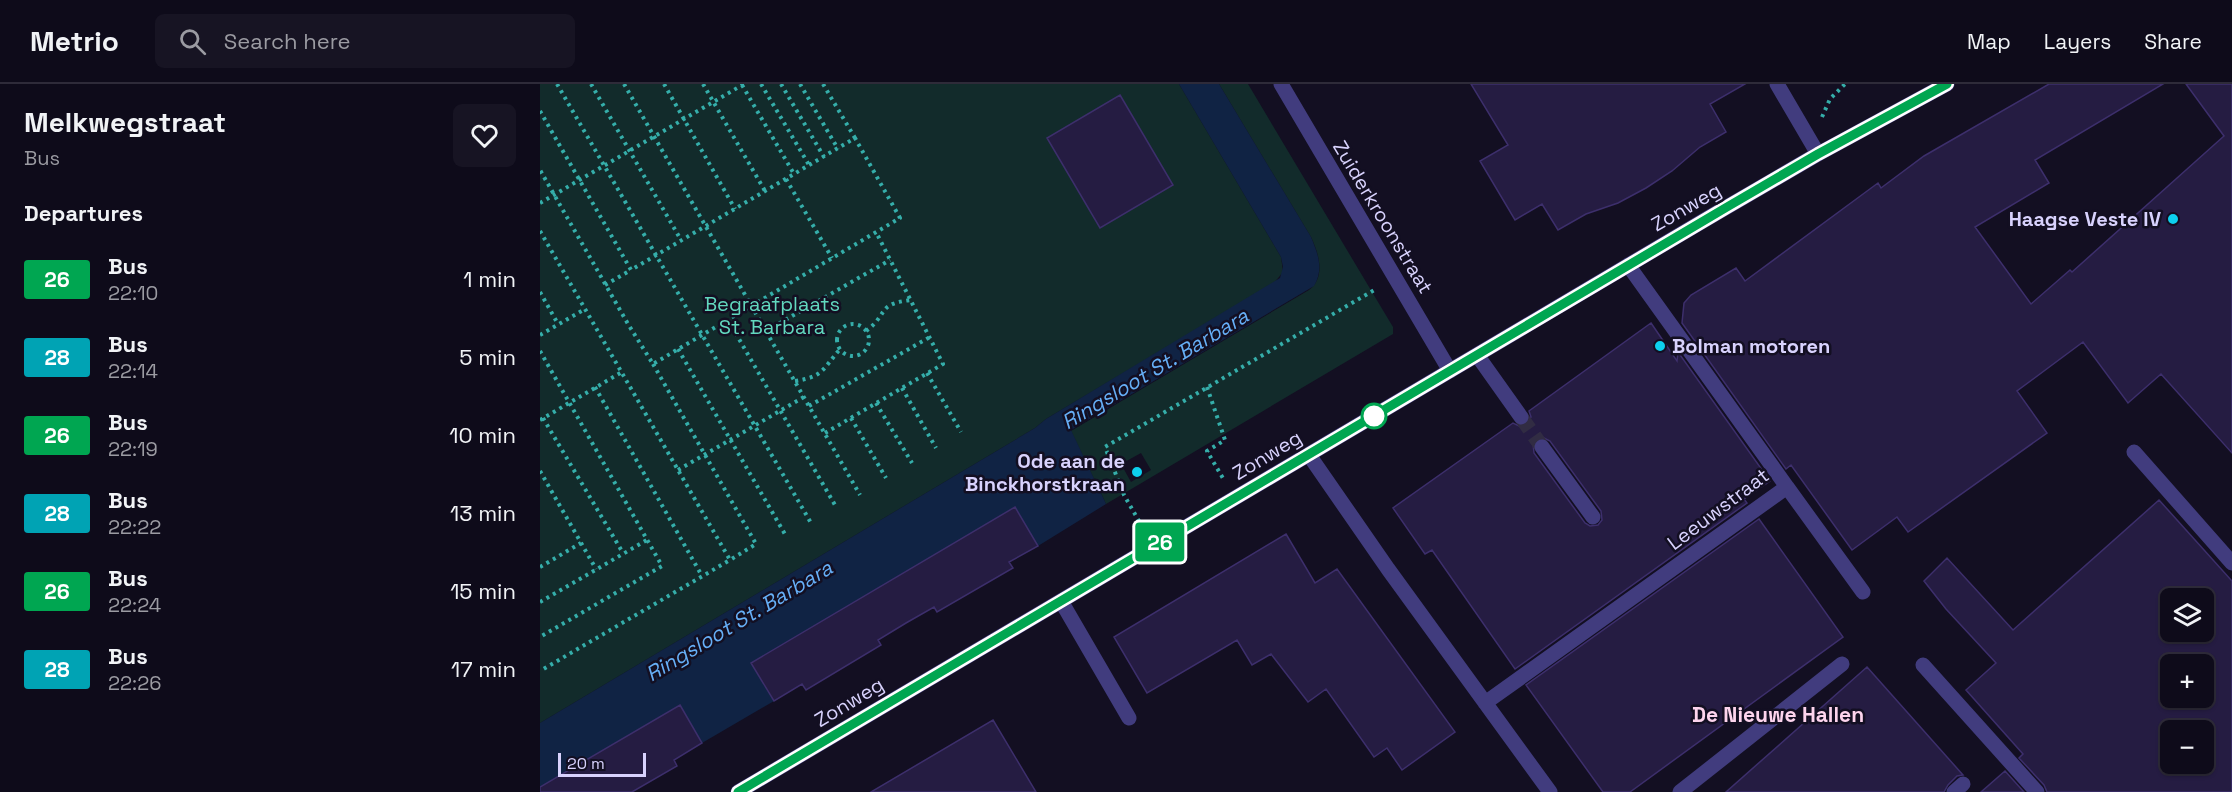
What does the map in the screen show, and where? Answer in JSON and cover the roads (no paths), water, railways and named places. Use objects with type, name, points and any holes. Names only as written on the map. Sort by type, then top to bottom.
[{"type":"street","name":"Zuiderkroonstraat","points":[[1281,84],[1450,371]]},
{"type":"street","points":[[1777,84],[1818,154]]},
{"type":"street","name":"Zonweg","points":[[738,792],[1628,265],[1818,154],[1947,84]]},
{"type":"street","name":"Leeuwstraat","points":[[1485,703],[1787,487],[1628,265]]},
{"type":"street","points":[[1477,355],[1521,417]]},
{"type":"street","points":[[1542,447],[1593,517]]},
{"type":"street","points":[[2134,452],[2232,563]]},
{"type":"street","points":[[1309,455],[1550,792]]},
{"type":"street","points":[[1787,487],[1863,592]]},
{"type":"street","points":[[1061,601],[1129,718]]},
{"type":"street","points":[[1680,792],[1842,664]]},
{"type":"street","points":[[1923,665],[2037,792]]},
{"type":"water","name":"Ringsloot St. Barbara","points":[[1179,84],[1219,84],[1311,237],[1318,255],[1319,268],[1314,286],[1071,430],[1106,504],[1038,546],[1015,507],[752,663],[774,701],[702,743],[680,706],[540,787],[540,723],[1035,428],[1046,419],[1280,278],[1283,267],[1281,257]]},
{"type":"tunnel","points":[[1521,417],[1542,447]]},
{"type":"place","name":"Haagse Veste IV","points":[[2173,219]]},
{"type":"place","name":"Bolman motoren","points":[[1660,346]]},
{"type":"place","name":"Ode aan de Binckhorstkraan","points":[[1137,472]]},
{"type":"district","name":"De Nieuwe Hallen","points":[[1778,715]]},
{"type":"park label","name":"Begraafplaats St. Barbara","points":[[772,316]]}]
